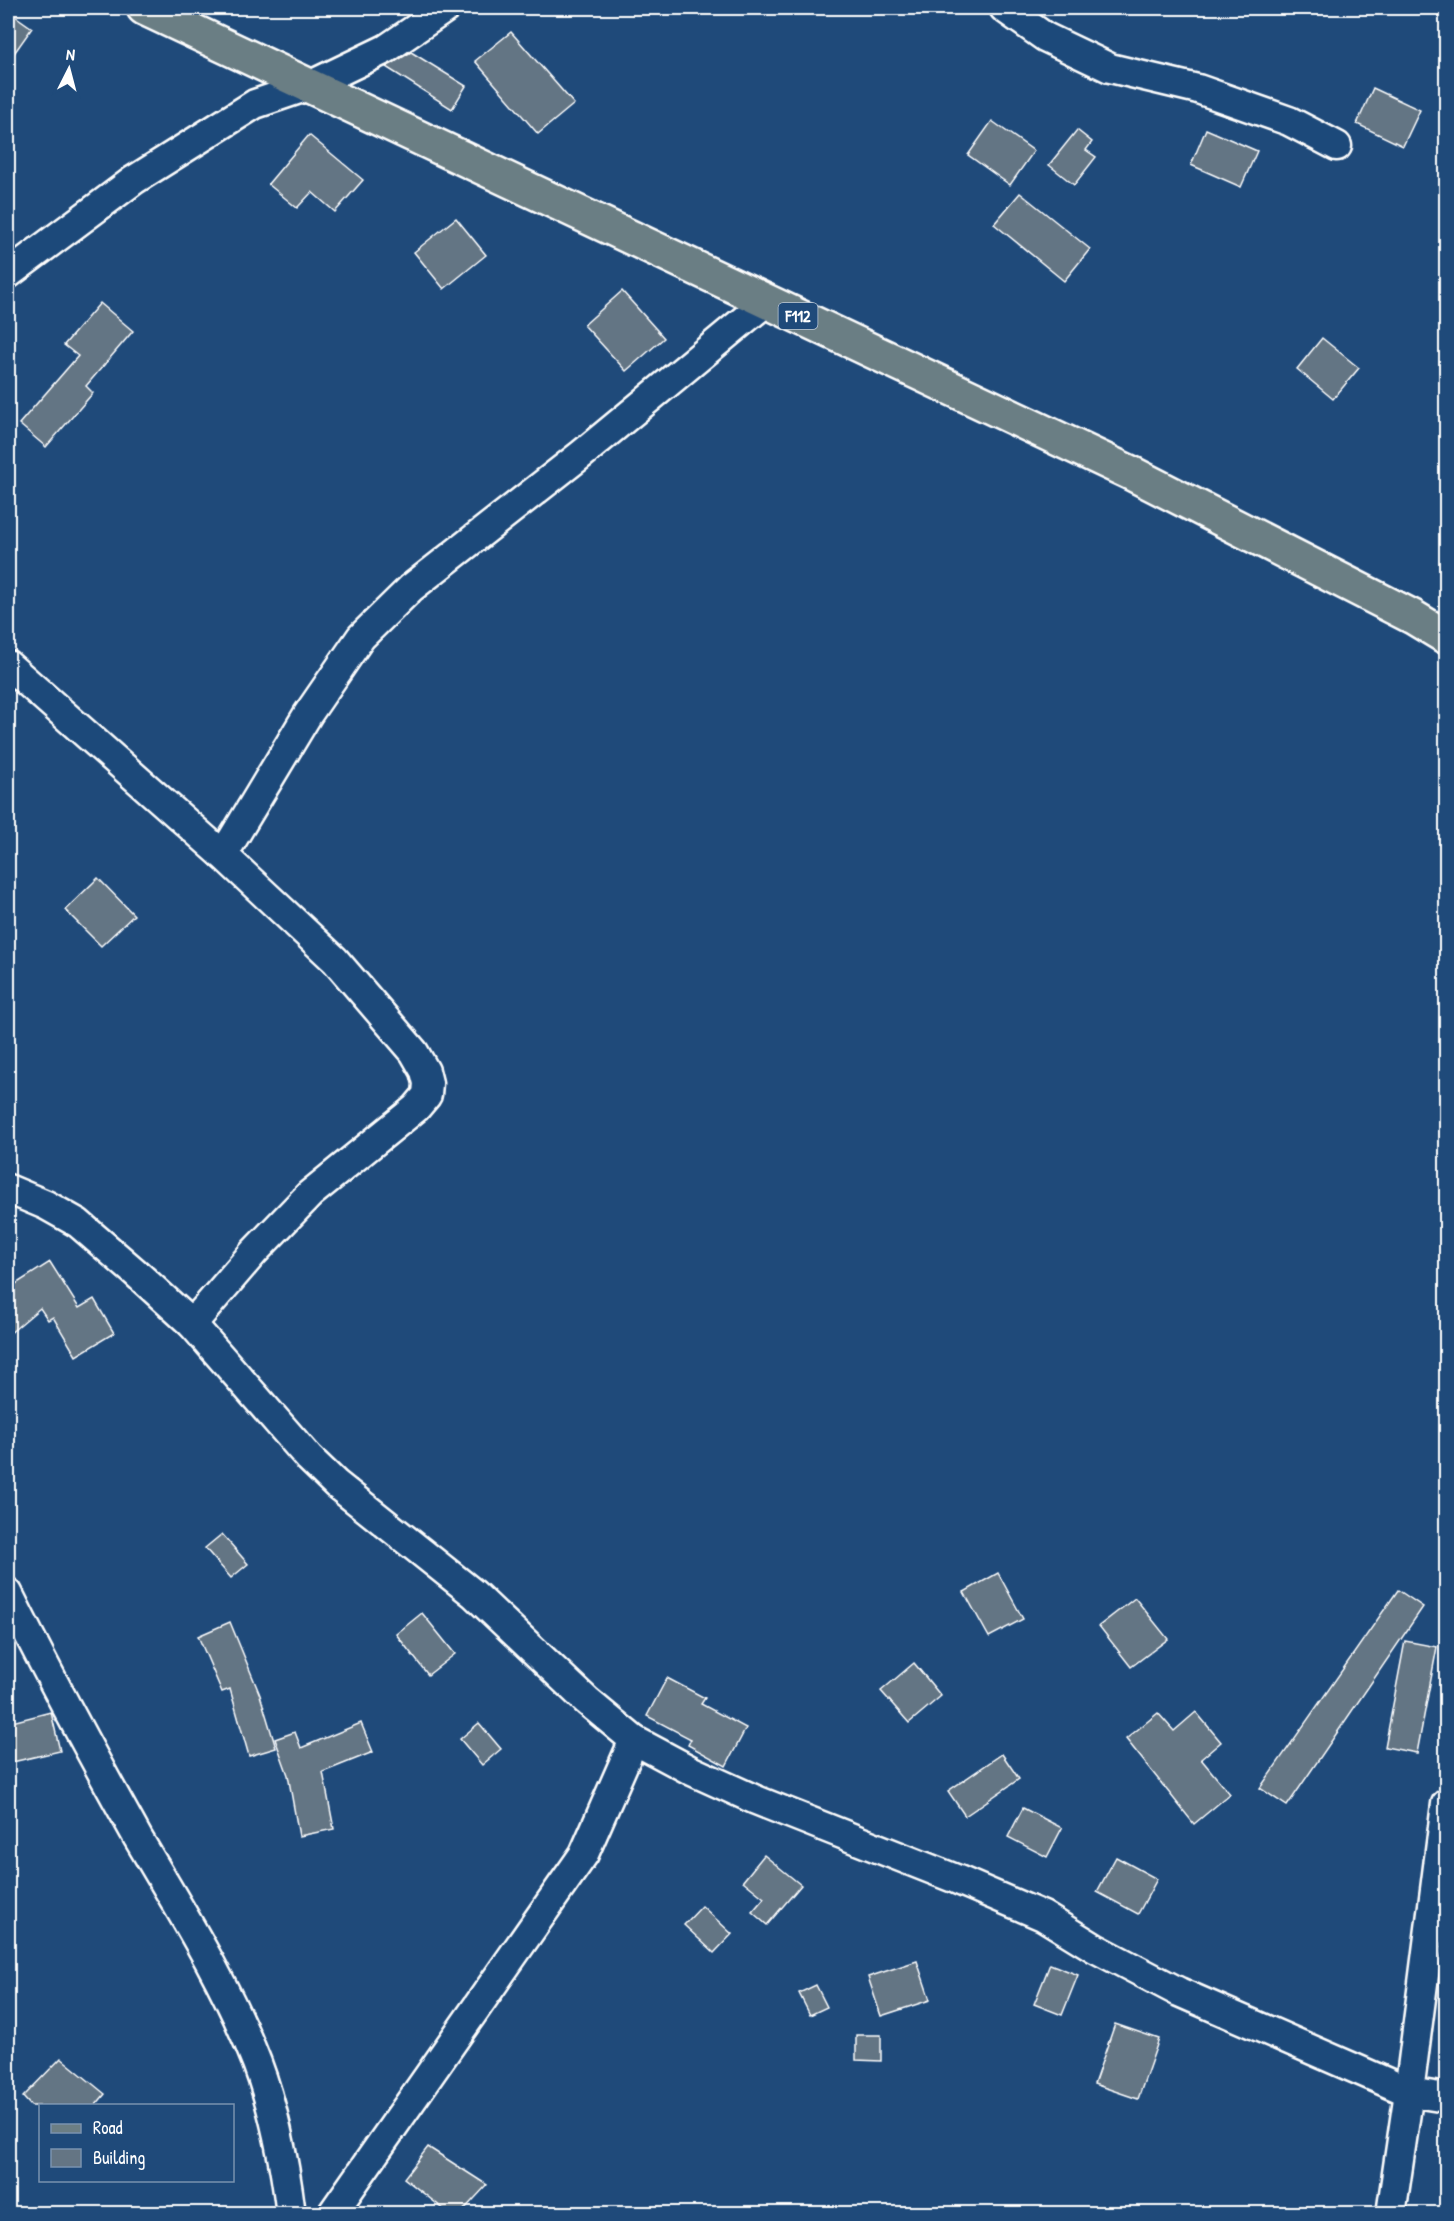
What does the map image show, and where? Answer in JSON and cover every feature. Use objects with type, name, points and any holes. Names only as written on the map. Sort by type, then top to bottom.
[{"type":"main road","name":"F112","points":[[144,8],[1131,473],[1402,612],[1446,637]]},
{"type":"street","points":[[8,274],[134,180],[255,104],[311,85],[386,49],[446,8]]},
{"type":"street","points":[[1004,8],[1045,37],[1110,68],[1198,89],[1289,122],[1337,146]]},
{"type":"street","points":[[223,855],[308,714],[361,637],[411,588],[582,454],[767,301]]},
{"type":"street","points":[[8,665],[223,855],[335,960],[414,1052],[425,1071],[428,1083],[426,1095],[416,1108],[310,1194],[254,1252],[192,1324]]},
{"type":"street","points":[[8,1189],[46,1204],[78,1223],[192,1324],[309,1458],[336,1484],[474,1594],[587,1701],[634,1740],[692,1771],[756,1800],[1043,1916],[1095,1948],[1179,1992],[1409,2092],[1446,2098]]},
{"type":"street","points":[[10,1606],[197,1938],[234,2010],[258,2065],[278,2136],[291,2214]]},
{"type":"street","points":[[332,2214],[584,1854],[634,1740]]},
{"type":"street","points":[[1391,2214],[1446,1804]]},
{"type":"building","points":[[8,11],[32,28],[8,62]]},
{"type":"building","points":[[511,32],[574,104],[538,134],[475,61]]},
{"type":"building","points":[[411,52],[466,86],[452,109],[386,67]]},
{"type":"building","points":[[1373,88],[1420,110],[1403,146],[1357,124]]},
{"type":"building","points":[[992,121],[1034,151],[1010,185],[968,155]]},
{"type":"building","points":[[1206,129],[1257,151],[1241,187],[1191,165]]},
{"type":"building","points":[[1077,130],[1092,142],[1086,150],[1096,157],[1074,185],[1049,165]]},
{"type":"building","points":[[309,135],[363,180],[335,212],[312,192],[297,208],[268,184]]},
{"type":"building","points":[[1020,193],[1090,249],[1064,281],[994,224]]},
{"type":"building","points":[[456,218],[486,255],[444,289],[414,252]]},
{"type":"building","points":[[622,291],[664,338],[626,371],[584,325]]},
{"type":"building","points":[[100,303],[133,331],[86,386],[93,393],[46,447],[19,424],[78,356],[64,345]]},
{"type":"building","points":[[1322,338],[1359,368],[1333,399],[1297,369]]},
{"type":"building","points":[[98,878],[134,915],[101,946],[65,910]]},
{"type":"building","points":[[50,1262],[79,1308],[94,1299],[114,1333],[76,1356],[53,1317],[48,1320],[40,1308],[8,1335],[8,1289]]},
{"type":"building","points":[[222,1534],[248,1564],[231,1578],[205,1548]]},
{"type":"building","points":[[998,1573],[1023,1619],[989,1637],[964,1592]]},
{"type":"building","points":[[1398,1590],[1423,1607],[1287,1806],[1260,1788]]},
{"type":"building","points":[[1135,1598],[1168,1639],[1131,1667],[1099,1626]]},
{"type":"building","points":[[422,1613],[455,1654],[428,1675],[396,1634]]},
{"type":"building","points":[[230,1622],[260,1695],[276,1748],[249,1756],[230,1689],[222,1692],[198,1636]]},
{"type":"building","points":[[1405,1641],[1437,1647],[1417,1753],[1385,1747]]},
{"type":"building","points":[[914,1663],[941,1696],[909,1723],[881,1691]]},
{"type":"building","points":[[667,1678],[705,1698],[701,1704],[746,1728],[726,1766],[688,1745],[691,1739],[647,1716]]},
{"type":"building","points":[[51,1712],[60,1751],[8,1763],[8,1723]]},
{"type":"building","points":[[1196,1712],[1221,1742],[1201,1759],[1230,1794],[1194,1824],[1126,1739],[1158,1713],[1174,1731]]},
{"type":"building","points":[[361,1723],[373,1752],[323,1772],[334,1829],[299,1836],[288,1775],[275,1739],[295,1732],[301,1748]]},
{"type":"building","points":[[479,1723],[501,1749],[482,1765],[460,1739]]},
{"type":"building","points":[[1002,1754],[1019,1779],[965,1816],[948,1791]]},
{"type":"building","points":[[1023,1808],[1062,1828],[1047,1857],[1008,1837]]},
{"type":"building","points":[[764,1855],[801,1885],[767,1925],[752,1912],[764,1898],[743,1881]]},
{"type":"building","points":[[1116,1857],[1157,1879],[1138,1914],[1097,1892]]},
{"type":"building","points":[[702,1906],[732,1934],[714,1953],[684,1925]]},
{"type":"building","points":[[917,1961],[930,2000],[881,2016],[868,1977]]},
{"type":"building","points":[[1050,1964],[1078,1975],[1062,2015],[1034,2004]]},
{"type":"building","points":[[816,1985],[827,2007],[810,2015],[799,1993]]},
{"type":"building","points":[[1115,2024],[1159,2039],[1138,2099],[1094,2084]]},
{"type":"building","points":[[856,2035],[881,2035],[881,2061],[856,2060]]},
{"type":"building","points":[[61,2058],[105,2094],[97,2104],[31,2106],[23,2097]]},
{"type":"building","points":[[428,2147],[487,2185],[460,2214],[450,2214],[404,2178]]}]
